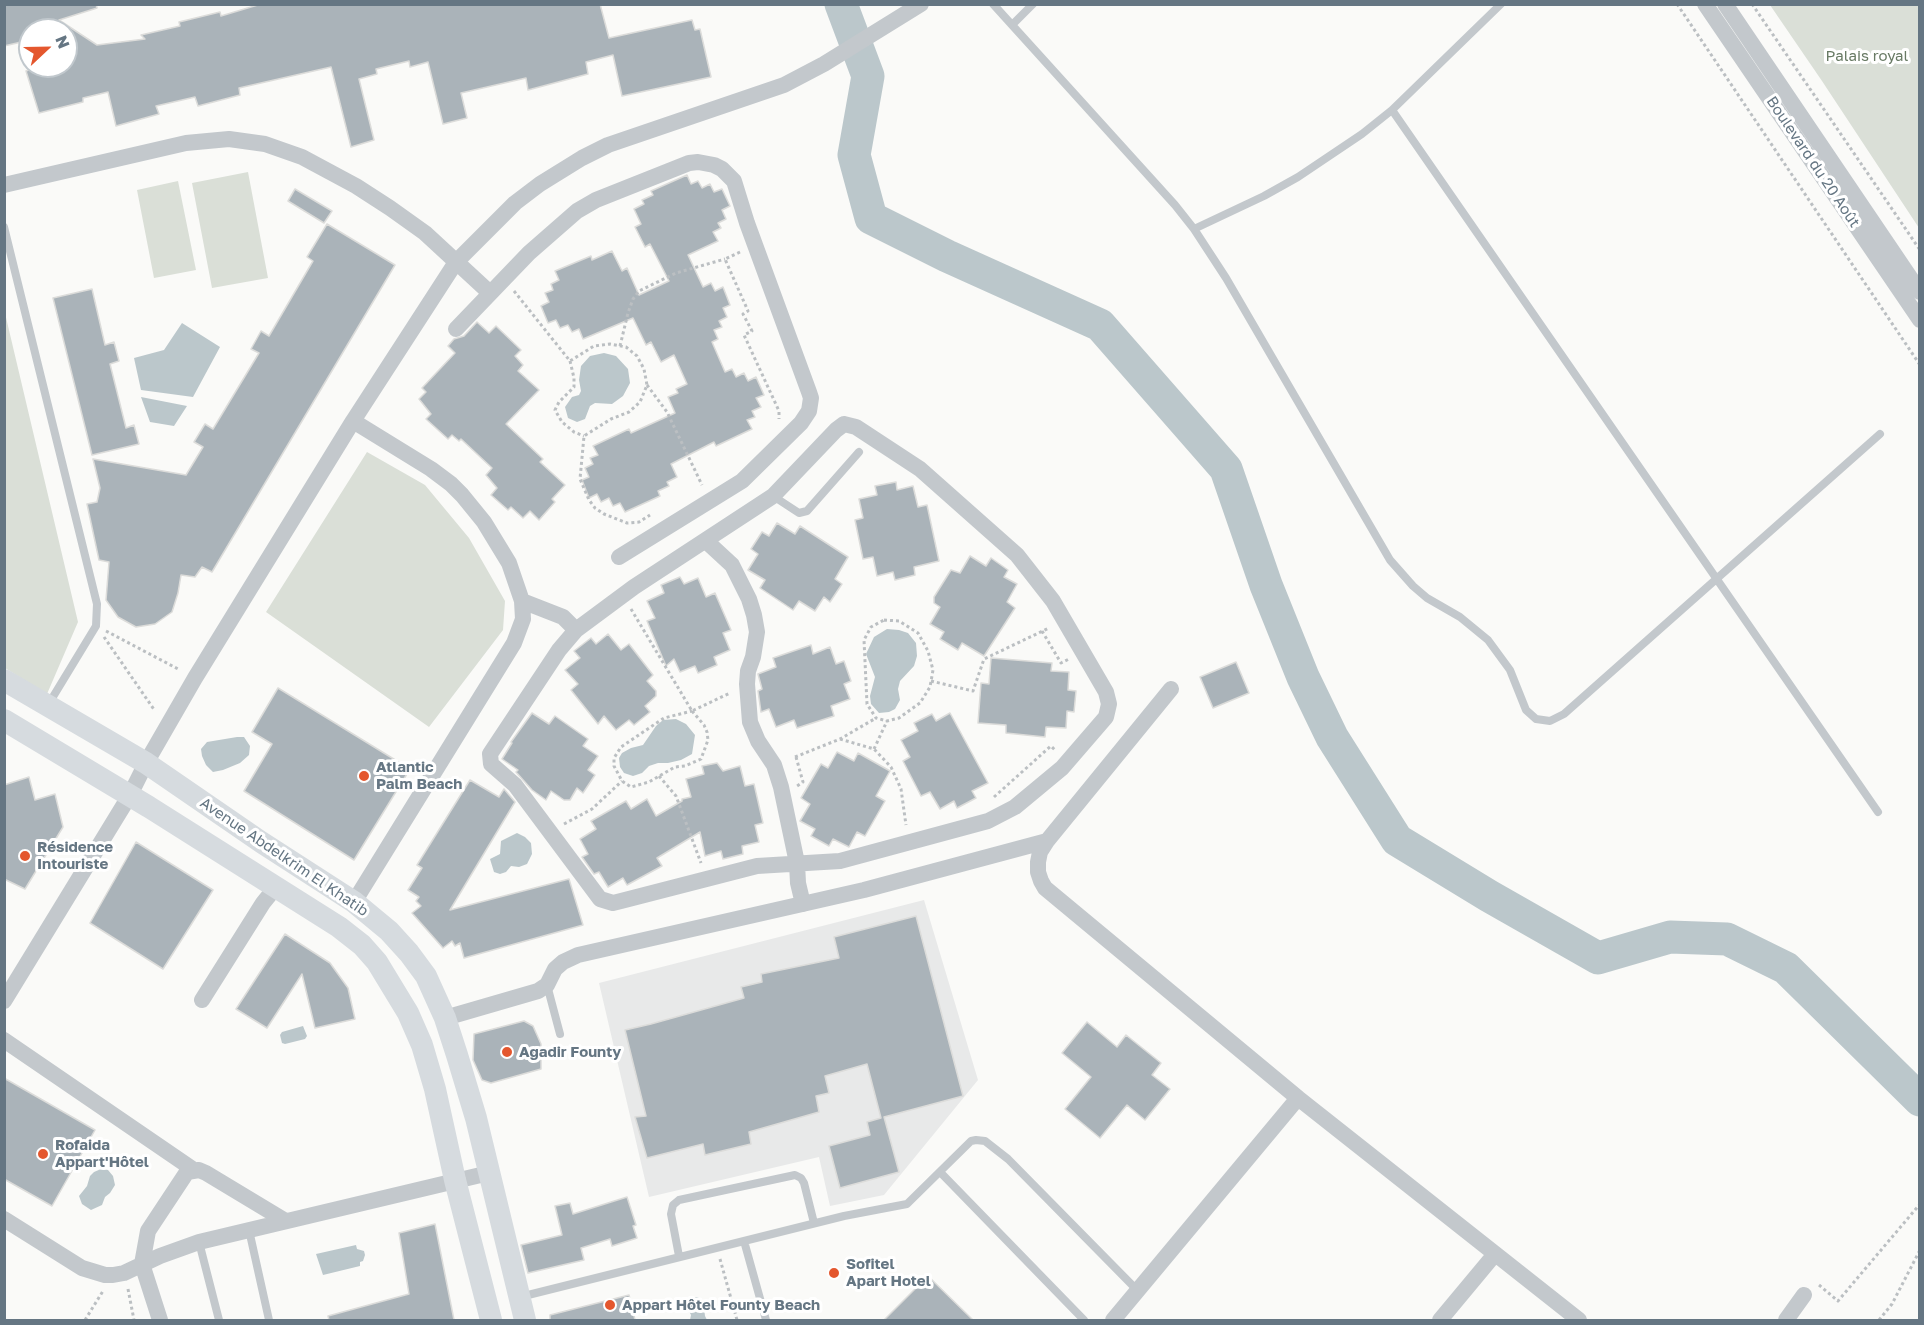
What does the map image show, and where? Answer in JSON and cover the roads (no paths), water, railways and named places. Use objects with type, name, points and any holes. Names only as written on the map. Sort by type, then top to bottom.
[{"type":"street","name":"Boulevard du 20 Août","points":[[1705,4],[1920,320]]},
{"type":"street","name":"Boulevard du 20 Août","points":[[1725,4],[1920,292]]},
{"type":"street","points":[[4,1001],[130,795],[195,678],[353,421],[456,262],[515,203],[540,183],[582,158],[608,145],[784,85],[824,64],[918,6]]},
{"type":"street","points":[[4,185],[186,143],[229,139],[265,144],[302,157],[356,186],[425,233],[490,293]]},
{"type":"street","points":[[456,329],[529,253],[577,211],[614,192],[690,163],[714,165],[722,169],[734,181],[811,398],[809,411],[801,423],[736,485],[619,557]]},
{"type":"street","points":[[353,421],[451,484],[483,522],[509,563],[522,601],[523,619],[514,643],[354,902]]},
{"type":"street","points":[[844,424],[850,424],[920,469],[996,535],[1036,578],[1065,621],[1106,692],[1109,705],[1106,717],[1062,768],[1016,807],[988,820],[840,861],[757,866],[621,902],[606,902],[595,894],[515,785],[493,766],[489,758],[559,650],[576,630],[622,594],[773,496],[844,424]]},
{"type":"street","points":[[706,541],[732,565],[749,599],[754,615],[758,632],[747,684],[753,729],[774,765],[781,787],[803,904]]},
{"type":"street","points":[[522,601],[563,617],[576,630]]},
{"type":"street","name":"Avenue Abdelkrim El Khatib","points":[[4,680],[146,763],[354,902],[389,931],[426,976],[445,1018],[476,1118],[525,1320]]},
{"type":"street","points":[[1171,689],[1047,841],[1038,862],[1038,872],[1045,888],[1298,1098],[1579,1320]]},
{"type":"street","name":"Avenue Abdelkrim El Khatib","points":[[4,720],[130,795],[339,927],[362,945],[377,962],[394,987],[422,1045],[435,1089],[455,1180],[491,1320]]},
{"type":"street","points":[[445,1018],[538,991],[547,985],[555,969],[563,962],[578,955],[803,904],[1047,841]]},
{"type":"street","points":[[202,1000],[263,903],[276,887]]},
{"type":"street","points":[[4,1040],[194,1170],[206,1173],[284,1220]]},
{"type":"street","points":[[1113,1320],[1298,1098]]},
{"type":"street","points":[[160,1320],[142,1264],[148,1231],[183,1176],[194,1170]]},
{"type":"street","points":[[4,1219],[82,1268],[105,1275],[119,1274],[199,1242],[489,1173]]},
{"type":"street","points":[[1440,1320],[1495,1254]]},
{"type":"street","points":[[1786,1320],[1804,1295]]},
{"type":"lane","points":[[993,4],[1194,229],[1226,278],[1389,560],[1427,598],[1460,617],[1488,640],[1510,670],[1526,710],[1543,721],[1558,718],[1880,434]]},
{"type":"lane","points":[[1012,25],[1033,4]]},
{"type":"lane","points":[[1194,229],[1264,196],[1330,156],[1392,110],[1501,4]]},
{"type":"lane","points":[[1392,110],[1878,812]]},
{"type":"lane","points":[[4,227],[97,604],[96,626],[48,706]]},
{"type":"lane","points":[[773,496],[799,513],[807,511],[859,452]]},
{"type":"lane","points":[[547,985],[560,1034]]},
{"type":"lane","points":[[520,1297],[814,1223],[907,1204],[971,1141],[985,1141],[1008,1160],[1138,1291]]},
{"type":"lane","points":[[941,1173],[1084,1320]]},
{"type":"lane","points":[[679,1256],[671,1214],[673,1205],[679,1200],[795,1175],[804,1183],[814,1223]]},
{"type":"lane","points":[[249,1230],[269,1320]]},
{"type":"lane","points":[[744,1241],[766,1320]]},
{"type":"lane","points":[[199,1242],[219,1320]]},
{"type":"waterway","points":[[841,4],[868,76],[854,155],[871,218],[947,256],[1100,325],[1226,469],[1266,585],[1303,677],[1332,737],[1397,840],[1598,958],[1670,937],[1727,939],[1786,968],[1920,1100]]},
{"type":"place","name":"Atlantic Palm Beach","points":[[364,776]]},
{"type":"place","name":"Résidence Intouriste","points":[[25,856]]},
{"type":"place","name":"Agadir Founty","points":[[507,1052]]},
{"type":"place","name":"Rofaida Appart'Hôtel","points":[[43,1154]]},
{"type":"place","name":"Sofitel Apart Hotel","points":[[834,1273]]},
{"type":"place","name":"Appart Hôtel Founty Beach","points":[[610,1305]]},
{"type":"park label","name":"Palais royal","points":[[1867,56]]}]
